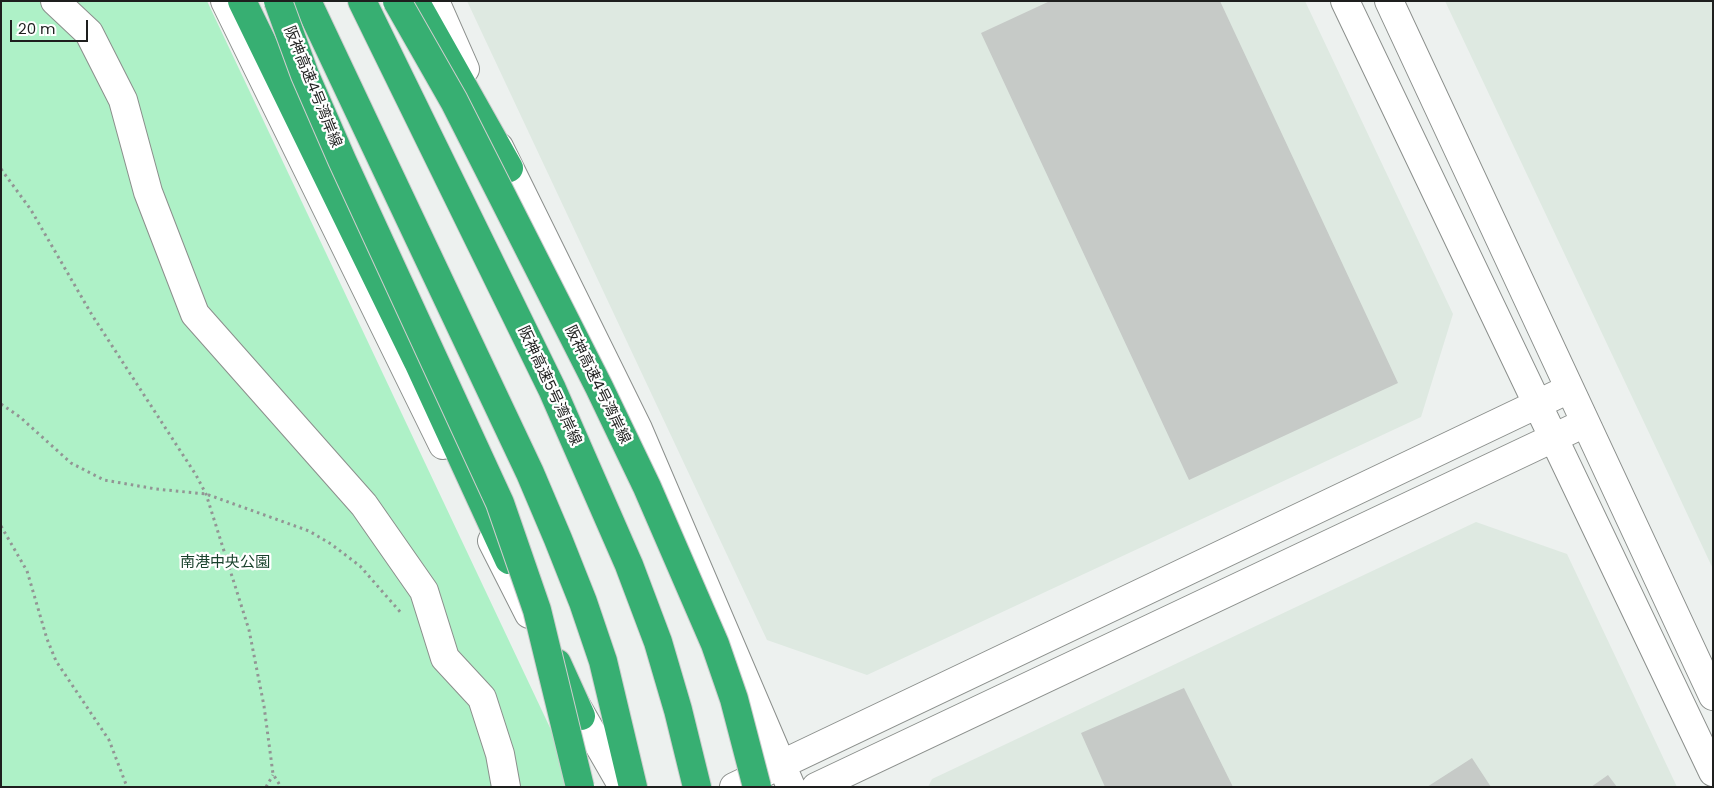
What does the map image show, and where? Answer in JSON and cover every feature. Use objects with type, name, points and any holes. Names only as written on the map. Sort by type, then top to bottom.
[{"type":"highway","points":[[242,1],[418,362],[581,716]]},
{"type":"highway","name":"阪神高速4号湾岸線","points":[[278,1],[305,74],[342,160],[500,503],[537,610],[580,787]]},
{"type":"highway","points":[[307,1],[530,473],[558,539],[583,602],[603,661],[633,787]]},
{"type":"highway","name":"阪神高速5号湾岸線","points":[[362,1],[552,388],[621,546],[658,642],[678,710],[697,787]]},
{"type":"highway","name":"阪神高速4号湾岸線","points":[[397,1],[458,109],[599,387],[646,488],[714,644],[734,699],[757,787]]},
{"type":"highway","points":[[415,1],[509,168]]},
{"type":"street","points":[[55,1],[89,33],[123,100],[148,192],[195,314],[364,505],[424,591],[445,658],[482,698],[500,754],[506,787]]},
{"type":"street","points":[[225,1],[406,373],[581,716],[623,787]]},
{"type":"street","points":[[435,1],[509,168],[638,429],[786,775]]},
{"type":"street","points":[[1345,1],[1713,772]]},
{"type":"street","points":[[1388,1],[1713,696]]},
{"type":"street","points":[[734,787],[786,775],[1569,389]]},
{"type":"street","points":[[816,787],[1585,423]]},
{"type":"path","points":[[1,169],[31,210],[92,315],[196,475],[206,494],[249,630],[264,706],[273,774],[281,787]]},
{"type":"path","points":[[1,404],[20,417],[71,463],[104,480],[156,489],[206,494],[309,531],[331,544],[360,566],[403,616]]},
{"type":"path","points":[[1,526],[28,571],[47,639],[56,661],[109,740],[127,787]]},
{"type":"path","points":[[266,787],[273,774]]},
{"type":"shaded area","points":[[467,1],[1305,1],[1453,314],[1421,417],[867,675],[767,640]]},
{"type":"shaded area","points":[[1445,1],[1713,1],[1713,569],[1668,473]]},
{"type":"shaded area","points":[[1476,522],[1567,554],[1677,787],[928,787],[932,779]]},
{"type":"green space","name":"南港中央公園","points":[[1,1],[207,1],[578,787],[1,787]]},
{"type":"building","points":[[1050,1],[1220,1],[1398,383],[1189,480],[981,33]]},
{"type":"building","points":[[1184,688],[1233,787],[1105,787],[1081,733]]},
{"type":"building","points":[[1472,758],[1491,787],[1427,787]]},
{"type":"building","points":[[1608,775],[1617,787],[1591,787]]}]
